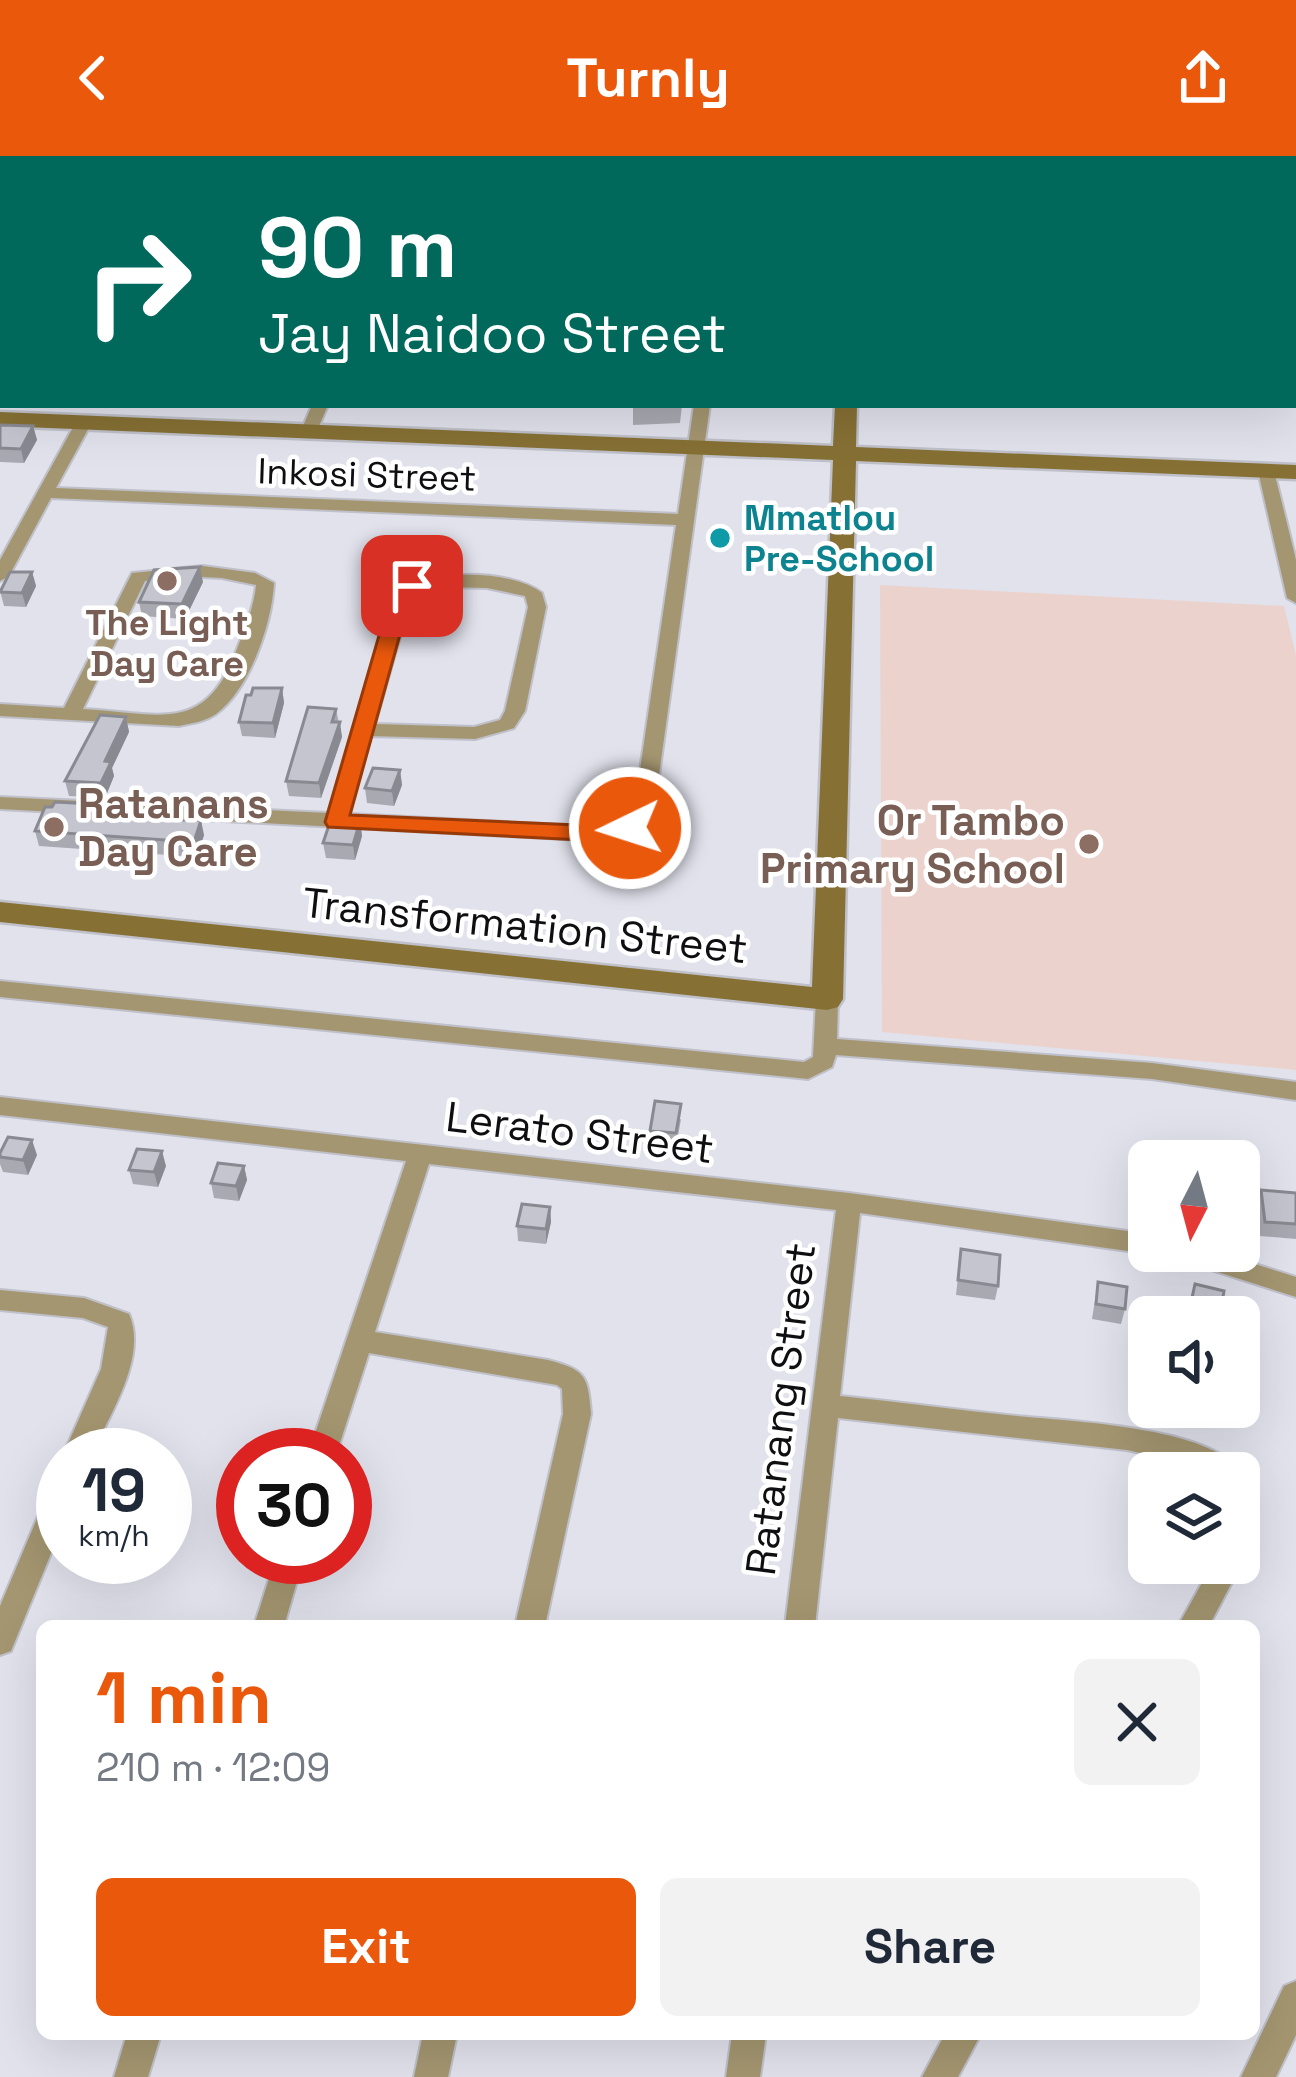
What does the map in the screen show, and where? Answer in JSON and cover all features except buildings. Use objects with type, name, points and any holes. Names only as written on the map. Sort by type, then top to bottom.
[{"type":"street","points":[[309,431],[319,408]]},
{"type":"street","points":[[0,803],[601,834],[638,822],[645,804],[702,408]]},
{"type":"street","points":[[824,1055],[846,408]]},
{"type":"street","points":[[0,419],[1296,472]]},
{"type":"street","points":[[0,576],[84,422]]},
{"type":"street","points":[[1266,471],[1290,546],[1296,598]]},
{"type":"street","name":"Inkosi Street","points":[[45,493],[686,520]]},
{"type":"street","points":[[0,710],[179,720],[214,710],[224,698],[264,599],[262,580],[170,571],[138,577],[71,713]]},
{"type":"street","points":[[336,822],[361,730],[399,601],[418,584],[507,585],[533,593],[537,607],[513,718],[502,728],[475,733],[361,730]]},
{"type":"street","name":"Transformation Street","points":[[0,912],[826,999]]},
{"type":"street","points":[[0,989],[802,1071],[824,1055],[1134,1069],[1296,1091]]},
{"type":"street","name":"Lerato Street","points":[[4,1114],[421,1153],[849,1202],[1128,1241]]},
{"type":"street","points":[[330,1428],[421,1153]]},
{"type":"street","name":"Ratanang Street","points":[[801,1620],[849,1202]]},
{"type":"street","points":[[1249,1272],[1296,1287]]},
{"type":"street","points":[[0,1300],[84,1308],[120,1321],[123,1338],[116,1362],[88,1428]]},
{"type":"street","points":[[357,1340],[548,1371],[575,1384],[577,1414],[531,1620]]},
{"type":"street","points":[[828,1406],[1114,1438],[1182,1452]]},
{"type":"street","points":[[0,1641],[36,1555]]},
{"type":"street","points":[[271,1620],[282,1584]]},
{"type":"street","points":[[1195,1620],[1216,1584]]},
{"type":"street","points":[[1258,2077],[1296,1997]]},
{"type":"street","points":[[131,2077],[142,2040]]},
{"type":"street","points":[[431,2077],[439,2040]]},
{"type":"street","points":[[743,2077],[748,2040]]},
{"type":"street","points":[[939,2077],[961,2040]]},
{"type":"shaded area","name":"Or Tambo Primary School","points":[[880,585],[1284,606],[1296,655],[1296,1070],[882,1032]]},
{"type":"place","name":"Mmatlou Pre-School","points":[[720,538]]},
{"type":"place","name":"The Light Day Care","points":[[167,581]]},
{"type":"place","name":"Ratanans Day Care","points":[[54,827]]},
{"type":"place","name":"Or Tambo Primary School","points":[[1089,844]]},
{"type":"route","points":[[412,586],[399,601],[336,822],[601,834],[630,828]]}]
